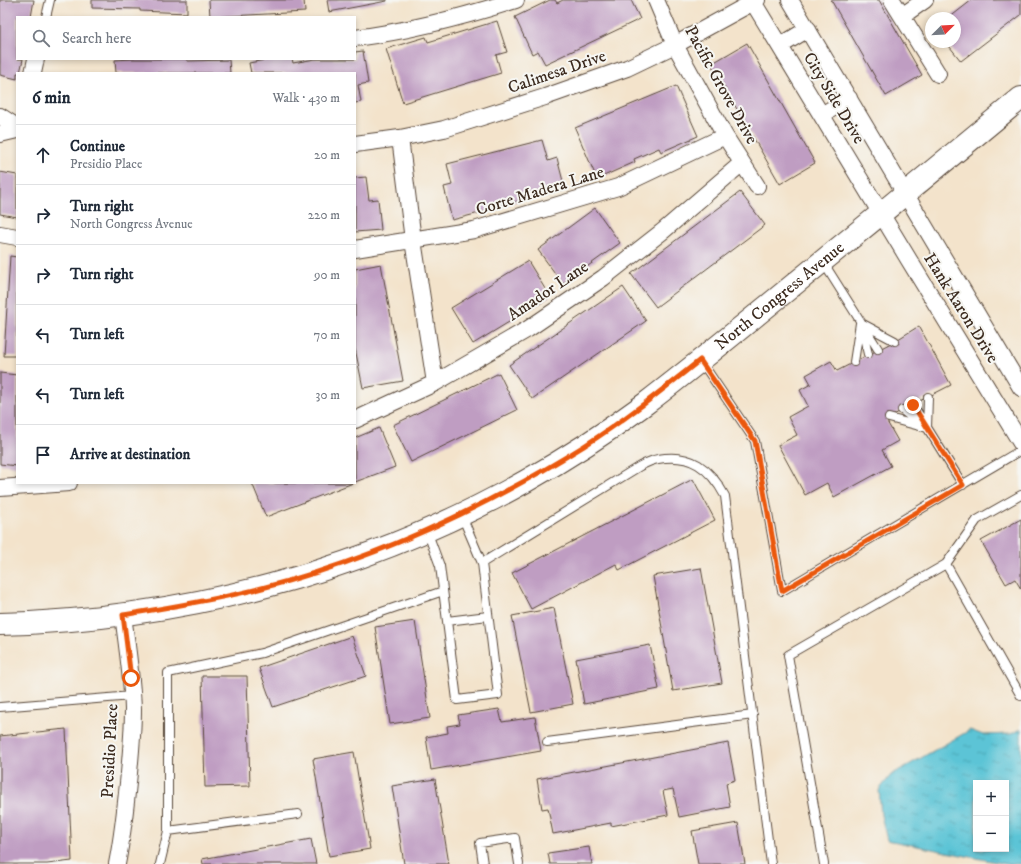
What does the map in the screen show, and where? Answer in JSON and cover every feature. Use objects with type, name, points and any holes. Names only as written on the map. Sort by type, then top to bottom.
[{"type":"street","points":[[356,38],[385,34],[470,15],[516,0]]},
{"type":"street","name":"Pacific Grove Drive","points":[[656,0],[675,45],[725,136],[757,186]]},
{"type":"street","name":"City Side Drive","points":[[790,0],[906,194]]},
{"type":"street","points":[[892,0],[938,74]]},
{"type":"street","points":[[902,16],[924,0]]},
{"type":"street","name":"Calimesa Drive","points":[[356,144],[400,138],[444,129],[545,97],[627,68],[675,45],[755,1]]},
{"type":"street","name":"City Side Drive","points":[[755,1],[780,46],[881,214]]},
{"type":"street","points":[[780,46],[808,29]]},
{"type":"street","points":[[33,72],[36,60]]},
{"type":"street","points":[[822,115],[849,98]]},
{"type":"street","name":"North Congress Avenue","points":[[0,624],[44,623],[123,615],[193,604],[262,588],[330,568],[396,543],[462,514],[524,482],[585,445],[643,405],[906,194],[1021,98]]},
{"type":"street","points":[[0,116],[16,128]]},
{"type":"street","points":[[0,134],[16,129]]},
{"type":"street","name":"Corte Madera Lane","points":[[356,249],[474,230],[618,187],[725,136]]},
{"type":"street","points":[[400,138],[413,240],[435,383]]},
{"type":"street","name":"Amador Lane","points":[[356,420],[435,383],[528,329],[603,278],[663,231],[742,163]]},
{"type":"street","name":"Hank Aaron Drive","points":[[906,194],[1021,388]]},
{"type":"street","name":"Hank Aaron Drive","points":[[881,214],[1021,443]]},
{"type":"street","points":[[0,234],[16,237]]},
{"type":"street","points":[[0,488],[50,484]]},
{"type":"street","name":"Presidio Place","points":[[117,864],[122,838],[132,741],[131,678],[123,615]]},
{"type":"lane","points":[[46,16],[50,0]]},
{"type":"lane","points":[[822,262],[878,350]]},
{"type":"lane","points":[[860,323],[895,341]]},
{"type":"lane","points":[[860,323],[868,354]]},
{"type":"lane","points":[[854,362],[860,323]]},
{"type":"lane","points":[[700,360],[755,441],[782,591],[1021,450]]},
{"type":"lane","points":[[927,428],[928,397]]},
{"type":"lane","points":[[913,405],[963,485]]},
{"type":"lane","points":[[902,410],[927,428]]},
{"type":"lane","points":[[889,418],[927,428]]},
{"type":"lane","points":[[482,564],[640,466],[656,459],[673,458],[690,461],[705,469],[717,481],[725,496],[771,864]]},
{"type":"lane","points":[[824,864],[788,655],[946,564],[977,520],[1021,494]]},
{"type":"lane","points":[[426,530],[440,566],[457,700],[498,694],[482,564],[462,514]]},
{"type":"lane","points":[[946,564],[1021,696]]},
{"type":"lane","points":[[160,864],[168,831],[168,673],[262,652],[443,591]]},
{"type":"lane","points":[[447,621],[488,616]]},
{"type":"lane","points":[[0,707],[132,696]]},
{"type":"lane","points":[[547,742],[753,715]]},
{"type":"lane","points":[[168,831],[298,814]]},
{"type":"lane","points":[[483,864],[480,843],[515,838],[519,864]]},
{"type":"water","points":[[1021,729],[1021,864],[1006,864],[887,840],[881,815],[879,790],[891,775],[970,730],[983,735],[1011,734]]},
{"type":"building","points":[[0,0],[34,0],[31,16],[16,16],[16,60],[23,60],[20,72],[16,72],[16,79],[0,75]]},
{"type":"building","points":[[92,0],[187,0],[187,13],[140,11],[140,9],[92,8]]},
{"type":"building","points":[[209,0],[304,0],[305,12],[210,16]]},
{"type":"building","points":[[327,0],[387,0],[387,1],[329,12]]},
{"type":"building","points":[[550,0],[555,0],[557,3],[563,0],[631,0],[640,19],[545,64],[538,51],[532,54],[515,17]]},
{"type":"building","points":[[831,0],[879,0],[922,75],[886,96]]},
{"type":"building","points":[[972,0],[1021,0],[1021,15],[961,61],[951,48],[961,48],[961,12],[957,12]]},
{"type":"building","points":[[497,21],[507,52],[496,55],[501,73],[403,103],[386,49],[426,37],[428,42]]},
{"type":"building","points":[[747,43],[815,163],[780,184],[711,64]]},
{"type":"building","points":[[363,51],[368,83],[358,85],[361,102],[356,103],[356,72],[251,72],[249,63],[265,60],[292,60],[293,63],[310,60],[356,60],[356,52]]},
{"type":"building","points":[[115,60],[229,60],[230,72],[116,72]]},
{"type":"building","points":[[676,86],[698,136],[661,152],[659,148],[634,159],[635,162],[597,179],[575,128]]},
{"type":"building","points":[[542,140],[548,161],[557,158],[565,189],[452,220],[444,187],[452,185],[447,164]]},
{"type":"building","points":[[0,172],[16,175],[16,217],[0,214]]},
{"type":"building","points":[[366,177],[369,200],[378,199],[381,230],[356,232],[356,178]]},
{"type":"building","points":[[740,192],[765,225],[656,307],[631,274]]},
{"type":"building","points":[[595,208],[620,243],[563,284],[538,250]]},
{"type":"building","points":[[10,256],[16,257],[16,356],[4,356]]},
{"type":"building","points":[[528,261],[550,297],[473,344],[451,308]]},
{"type":"building","points":[[381,264],[403,381],[363,388],[356,353],[356,269]]},
{"type":"building","points":[[623,287],[646,321],[532,399],[509,365]]},
{"type":"building","points":[[919,326],[951,385],[902,410],[886,420],[898,441],[882,450],[891,466],[834,497],[827,483],[805,495],[778,445],[797,435],[788,417],[808,406],[800,390],[811,384],[806,375],[831,361],[837,371],[895,341]]},
{"type":"building","points":[[0,373],[16,375],[16,466],[0,464]]},
{"type":"building","points":[[499,373],[517,410],[411,462],[393,425]]},
{"type":"building","points":[[379,428],[395,467],[356,482],[356,438]]},
{"type":"building","points":[[693,479],[715,520],[619,570],[616,564],[531,609],[512,573]]},
{"type":"building","points":[[252,484],[350,484],[266,517]]},
{"type":"building","points":[[1021,519],[1021,589],[1015,579],[1006,584],[981,541]]},
{"type":"building","points":[[701,568],[722,683],[673,691],[653,576]]},
{"type":"building","points":[[554,608],[573,704],[531,712],[512,616]]},
{"type":"building","points":[[415,621],[430,718],[390,724],[375,627]]},
{"type":"building","points":[[352,636],[366,676],[273,707],[259,668]]},
{"type":"building","points":[[650,645],[659,689],[584,704],[576,659]]},
{"type":"building","points":[[202,676],[247,676],[250,786],[205,787]]},
{"type":"building","points":[[499,709],[502,722],[535,717],[541,751],[431,770],[426,737],[448,733],[447,726],[460,724],[458,715]]},
{"type":"building","points":[[66,729],[72,861],[47,864],[0,864],[0,736]]},
{"type":"building","points":[[728,743],[735,780],[726,783],[730,807],[679,817],[673,789],[663,791],[668,815],[611,826],[611,823],[553,834],[548,808],[542,809],[537,779]]},
{"type":"building","points":[[354,752],[370,849],[329,856],[313,759]]},
{"type":"building","points":[[435,779],[449,864],[404,864],[392,786]]},
{"type":"building","points":[[738,823],[745,864],[698,864],[692,831]]},
{"type":"building","points":[[311,839],[316,864],[203,864],[202,859]]},
{"type":"building","points":[[589,847],[592,864],[550,864],[548,853]]},
{"type":"route","points":[[131,678],[123,615],[193,604],[262,588],[330,568],[396,543],[462,514],[524,482],[585,445],[643,405],[700,360],[755,441],[782,591],[963,485],[913,405]]}]
